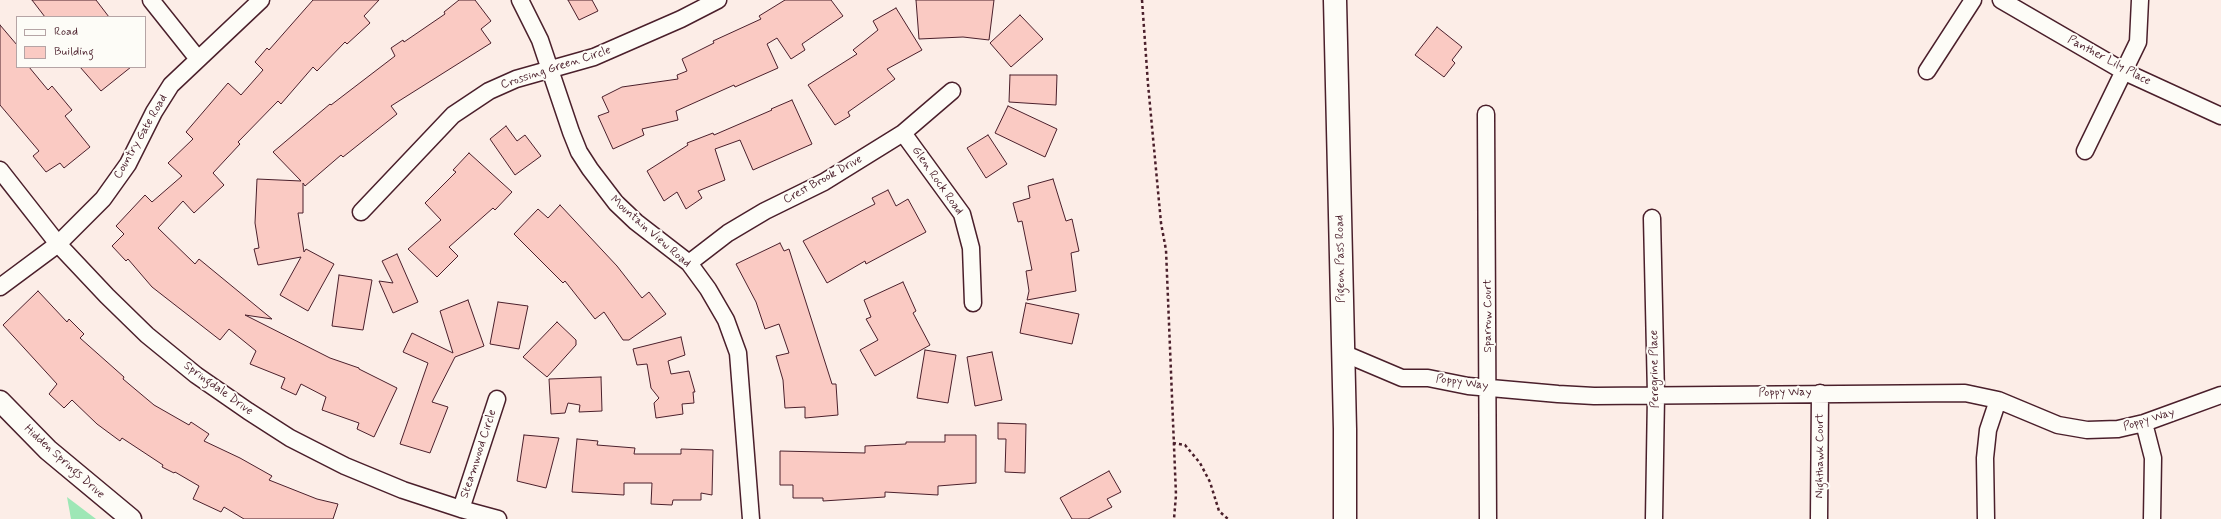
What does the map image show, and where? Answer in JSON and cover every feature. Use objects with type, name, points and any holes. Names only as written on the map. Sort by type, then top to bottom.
[{"type":"main road","name":"Pigeon Pass Road","points":[[1336,0],[1345,519]]},
{"type":"street","points":[[151,0],[198,59]]},
{"type":"street","name":"Country Gate Road","points":[[0,287],[58,244],[103,199],[128,164],[154,112],[171,86],[261,0]]},
{"type":"street","name":"Mountain View Road","points":[[520,0],[540,40],[580,152],[602,188],[636,222],[689,263],[708,289],[726,320],[738,353],[751,519]]},
{"type":"street","name":"Crossing Green Circle","points":[[361,212],[432,136],[453,115],[470,102],[489,91],[516,79],[594,57],[632,41],[718,0]]},
{"type":"street","points":[[1927,71],[1973,0]]},
{"type":"street","name":"Panther Lily Place","points":[[2001,0],[2125,72],[2221,116]]},
{"type":"street","points":[[2085,151],[2125,72],[2138,42],[2140,0]]},
{"type":"street","name":"Crest Brook Drive","points":[[689,263],[728,233],[765,211],[824,182],[903,133],[952,91]]},
{"type":"street","name":"Sparrow Court","points":[[1486,114],[1488,519]]},
{"type":"street","name":"Glen Rock Road","points":[[903,133],[962,214],[971,248],[973,303]]},
{"type":"street","name":"Springdale Drive","points":[[0,170],[58,244],[106,296],[147,335],[196,375],[290,438],[345,466],[403,490],[461,509],[498,519]]},
{"type":"street","name":"Peregrine Place","points":[[1652,218],[1656,395],[1654,519]]},
{"type":"street","name":"Poppy Way","points":[[1343,353],[1402,378],[1428,378],[1448,383],[1572,395],[1965,393],[1998,400],[2058,425],[2088,430],[2118,429],[2144,423],[2221,395]]},
{"type":"street","name":"Nighthawk Court","points":[[1820,393],[1820,519]]},
{"type":"street","name":"Steamwood Circle","points":[[461,509],[497,399]]},
{"type":"street","points":[[1986,519],[1985,458],[1988,430],[1998,400]]},
{"type":"street","name":"Hidden Springs Drive","points":[[0,401],[48,450],[132,519]]},
{"type":"street","points":[[2144,423],[2153,458],[2152,519]]},
{"type":"path","points":[[1142,0],[1150,107],[1166,250],[1176,495],[1174,519]]},
{"type":"path","points":[[1173,443],[1185,445],[1200,463],[1210,482],[1219,511],[1228,519]]},
{"type":"green space","points":[[67,497],[96,519],[71,519]]},
{"type":"building","points":[[32,0],[96,0],[108,16],[44,16]]},
{"type":"building","points":[[313,0],[379,0],[364,16],[370,23],[347,44],[345,42],[317,71],[313,67],[281,104],[278,101],[238,142],[240,144],[213,173],[224,185],[194,213],[183,201],[158,228],[195,264],[199,259],[272,319],[245,315],[330,358],[359,368],[397,388],[374,437],[357,429],[359,423],[322,410],[326,397],[301,384],[296,395],[281,388],[285,378],[250,364],[256,351],[229,329],[220,340],[152,287],[128,259],[126,261],[112,246],[124,234],[116,226],[145,195],[152,202],[182,176],[168,163],[193,139],[186,132],[228,83],[241,95],[263,70],[255,62],[267,48],[269,50]]},
{"type":"building","points":[[459,0],[475,0],[491,21],[481,29],[491,43],[391,106],[397,114],[343,157],[341,155],[305,186],[303,183],[303,213],[298,213],[304,252],[306,249],[334,264],[308,311],[280,295],[301,257],[258,265],[254,249],[259,248],[255,223],[257,179],[301,181],[273,152],[330,104],[331,105],[395,56],[391,48],[403,40],[404,42],[445,14],[444,12]]},
{"type":"building","points":[[568,0],[592,0],[598,11],[579,20]]},
{"type":"building","points":[[785,0],[831,0],[843,16],[802,44],[805,50],[791,59],[777,38],[767,44],[778,68],[735,87],[734,85],[676,111],[678,120],[642,129],[644,135],[613,149],[598,116],[609,112],[602,97],[622,87],[678,79],[677,75],[687,71],[682,59],[714,43],[713,41],[761,19],[759,16]]},
{"type":"building","points":[[916,0],[994,0],[989,40],[963,37],[919,39]]},
{"type":"building","points":[[896,8],[922,50],[887,69],[895,79],[848,112],[850,116],[835,125],[808,85],[857,54],[853,50],[878,30],[873,21]]},
{"type":"building","points":[[1020,15],[1043,39],[1011,67],[990,43]]},
{"type":"building","points":[[0,25],[16,44],[16,68],[30,68],[48,90],[52,86],[72,110],[65,116],[90,147],[64,168],[60,163],[46,172],[33,156],[39,151],[0,105]]},
{"type":"building","points":[[1437,27],[1462,47],[1452,60],[1455,63],[1444,77],[1415,55]]},
{"type":"building","points":[[81,68],[130,68],[101,91]]},
{"type":"building","points":[[1010,75],[1057,75],[1056,105],[1009,102]]},
{"type":"building","points":[[792,100],[812,144],[753,170],[740,140],[715,149],[725,180],[698,191],[702,198],[686,209],[677,192],[664,201],[647,171],[688,145],[687,143],[713,133],[714,135]]},
{"type":"building","points":[[1008,106],[1057,129],[1045,157],[995,133]]},
{"type":"building","points":[[506,126],[517,141],[525,135],[541,156],[515,175],[490,139]]},
{"type":"building","points":[[988,135],[1007,164],[986,178],[967,148]]},
{"type":"building","points":[[469,153],[512,192],[495,210],[493,208],[449,247],[458,256],[437,277],[408,249],[441,220],[425,203],[456,172],[453,170]]},
{"type":"building","points":[[1053,179],[1066,221],[1072,219],[1079,251],[1071,253],[1076,291],[1027,300],[1029,291],[1026,271],[1032,270],[1022,221],[1018,222],[1013,203],[1030,198],[1028,186]]},
{"type":"building","points":[[888,190],[896,206],[908,199],[926,232],[866,264],[865,261],[827,283],[803,241],[875,204],[872,198]]},
{"type":"building","points":[[560,205],[617,266],[642,298],[649,292],[666,314],[629,340],[623,340],[604,312],[595,319],[565,281],[563,283],[514,234],[538,209],[548,218]]},
{"type":"building","points":[[780,243],[784,251],[789,249],[832,384],[836,384],[838,415],[805,418],[805,407],[785,408],[783,380],[776,356],[789,353],[779,324],[765,329],[756,302],[736,264]]},
{"type":"building","points":[[397,254],[418,302],[393,313],[379,281],[393,283],[382,261]]},
{"type":"building","points":[[339,275],[372,280],[363,330],[332,326]]},
{"type":"building","points":[[903,282],[916,311],[913,313],[930,345],[875,376],[860,350],[878,340],[866,319],[871,317],[864,300]]},
{"type":"building","points":[[38,291],[67,322],[69,319],[84,334],[80,338],[124,377],[123,379],[154,405],[189,425],[191,422],[209,434],[204,441],[240,458],[272,476],[269,480],[317,499],[338,504],[333,519],[244,519],[224,507],[221,512],[193,499],[199,486],[175,472],[174,473],[162,467],[163,465],[122,438],[120,441],[97,424],[72,400],[64,408],[49,394],[57,384],[3,325]]},
{"type":"building","points":[[468,300],[484,346],[455,357],[432,402],[448,407],[430,453],[400,444],[428,363],[403,352],[412,333],[453,353],[440,311]]},
{"type":"building","points":[[498,302],[528,306],[519,349],[490,344]]},
{"type":"building","points":[[1026,303],[1079,314],[1072,344],[1020,333]]},
{"type":"building","points":[[557,322],[576,340],[576,345],[547,377],[523,357]]},
{"type":"building","points":[[681,337],[685,355],[668,361],[671,374],[689,371],[695,392],[693,392],[694,403],[682,404],[683,414],[656,418],[654,403],[659,398],[651,388],[647,364],[637,365],[633,349]]},
{"type":"building","points":[[925,350],[956,355],[948,403],[917,398]]},
{"type":"building","points":[[992,352],[1002,400],[975,406],[967,357]]},
{"type":"building","points":[[601,377],[602,411],[579,412],[580,405],[568,403],[565,413],[551,414],[549,379]]},
{"type":"building","points":[[998,423],[1026,424],[1025,473],[1005,472],[1006,439],[998,439]]},
{"type":"building","points":[[524,435],[559,438],[546,488],[517,481]]},
{"type":"building","points":[[945,435],[976,435],[976,483],[938,486],[938,495],[885,492],[885,497],[823,501],[823,498],[793,498],[793,485],[780,485],[780,451],[865,453],[865,446],[906,444],[906,442],[945,442]]},
{"type":"building","points":[[577,439],[598,441],[597,445],[635,448],[634,454],[681,454],[681,449],[713,450],[712,495],[701,493],[701,500],[673,500],[672,505],[651,504],[652,483],[624,483],[624,495],[572,492]]},
{"type":"building","points":[[1109,471],[1121,492],[1107,499],[1112,507],[1088,519],[1072,519],[1060,498]]}]
